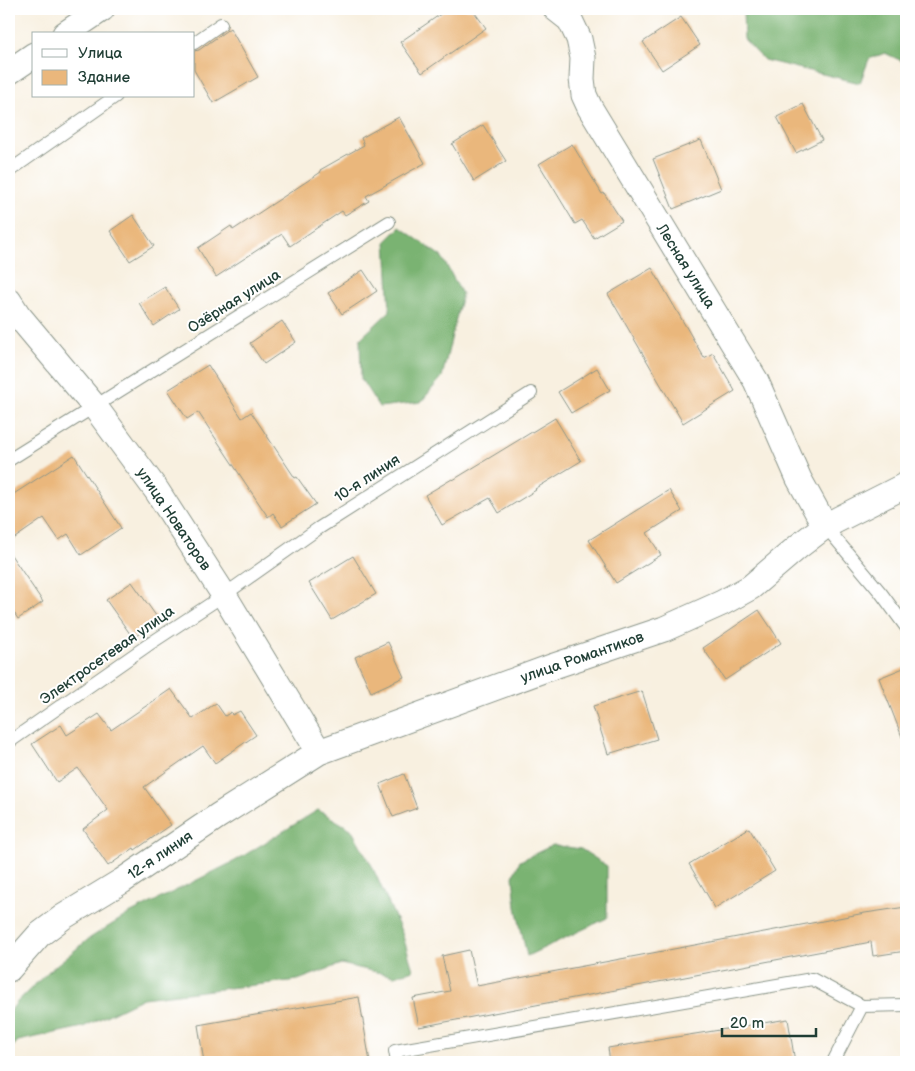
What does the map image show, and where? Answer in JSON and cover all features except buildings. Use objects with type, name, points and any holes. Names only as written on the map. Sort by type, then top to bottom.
[{"type":"street","points":[[68,32],[102,9]]},
{"type":"street","name":"Лесная улица","points":[[556,9],[570,20],[579,39],[583,58],[582,79],[584,95],[590,108],[756,381],[799,479],[825,526]]},
{"type":"street","points":[[9,72],[32,56]]},
{"type":"street","name":"улица Новаторов","points":[[9,302],[95,407],[158,491],[320,752]]},
{"type":"street","points":[[825,526],[906,485]]},
{"type":"street","name":"улица Романтиков","points":[[320,752],[672,625],[722,603],[750,587],[825,526]]},
{"type":"street","name":"12-я линия","points":[[9,969],[39,935],[63,917],[122,881],[218,816],[320,752]]},
{"type":"lane","points":[[195,42],[222,24]]},
{"type":"lane","points":[[9,171],[113,98]]},
{"type":"lane","name":"Озёрная улица","points":[[9,460],[390,222]]},
{"type":"lane","name":"10-я линия","points":[[224,595],[319,528],[530,393]]},
{"type":"lane","points":[[825,526],[881,593],[906,627]]},
{"type":"lane","name":"Электросетевая улица","points":[[9,742],[148,645],[224,595]]},
{"type":"lane","points":[[397,1062],[395,1051],[812,979],[862,1006],[906,1005]]},
{"type":"lane","points":[[833,1062],[862,1006]]},
{"type":"green space","points":[[743,9],[906,9],[906,63],[885,53],[869,59],[860,83],[764,60],[744,39]]},
{"type":"green space","points":[[400,227],[442,257],[462,294],[442,377],[421,402],[379,407],[361,379],[360,339],[390,311],[386,241]]},
{"type":"green space","points":[[318,810],[351,829],[371,864],[402,933],[413,970],[394,976],[341,964],[298,980],[143,998],[83,1027],[18,1041],[9,1051],[9,1013],[17,1002],[50,970],[90,938],[127,915],[235,861]]},
{"type":"green space","points":[[553,845],[581,849],[607,866],[607,918],[527,956],[516,907],[513,876],[520,861]]}]
